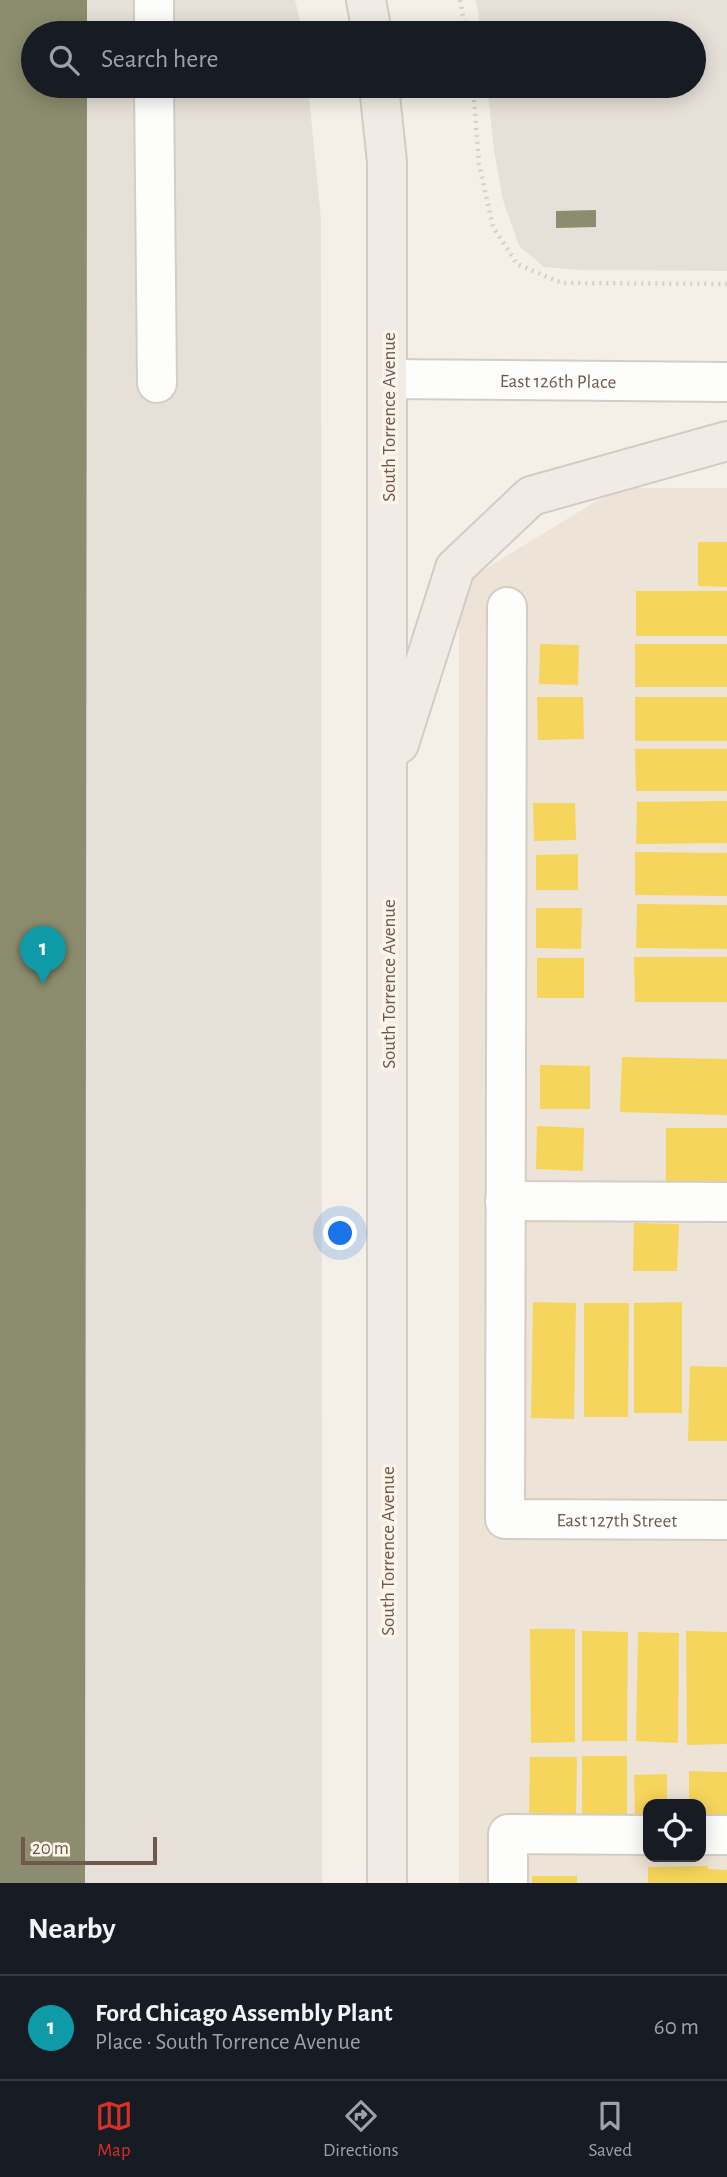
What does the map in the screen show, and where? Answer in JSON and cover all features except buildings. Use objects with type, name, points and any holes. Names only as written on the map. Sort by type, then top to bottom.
[{"type":"main road","points":[[366,0],[370,21]]},
{"type":"main road","name":"South Torrence Avenue","points":[[380,98],[387,162],[388,379],[387,1883]]},
{"type":"main road","points":[[388,780],[455,568],[531,496],[727,440]]},
{"type":"street","points":[[154,0],[154,21]]},
{"type":"street","points":[[154,98],[157,383]]},
{"type":"street","name":"East 126th Place","points":[[388,379],[727,382]]},
{"type":"street","points":[[507,607],[505,1201],[727,1202]]},
{"type":"street","name":"East 127th Street","points":[[505,1201],[505,1519],[727,1520]]},
{"type":"street","points":[[508,1883],[508,1834],[643,1835]]},
{"type":"street","points":[[706,1835],[727,1835]]},
{"type":"path","points":[[460,0],[464,21]]},
{"type":"path","points":[[474,98],[479,164],[493,227],[517,264],[562,283],[727,284]]},
{"type":"shaded area","points":[[0,0],[295,0],[300,21],[21,21],[21,98],[309,98],[321,220],[322,1883],[0,1883]]},
{"type":"shaded area","points":[[476,0],[727,0],[727,271],[582,270],[544,267],[519,246],[503,200],[488,98],[706,98],[706,21],[479,21]]},
{"type":"shaded area","points":[[618,488],[727,488],[727,1883],[459,1883],[459,585]]},
{"type":"place","name":"Ford Chicago Assembly Plant","points":[[43,984]]}]
